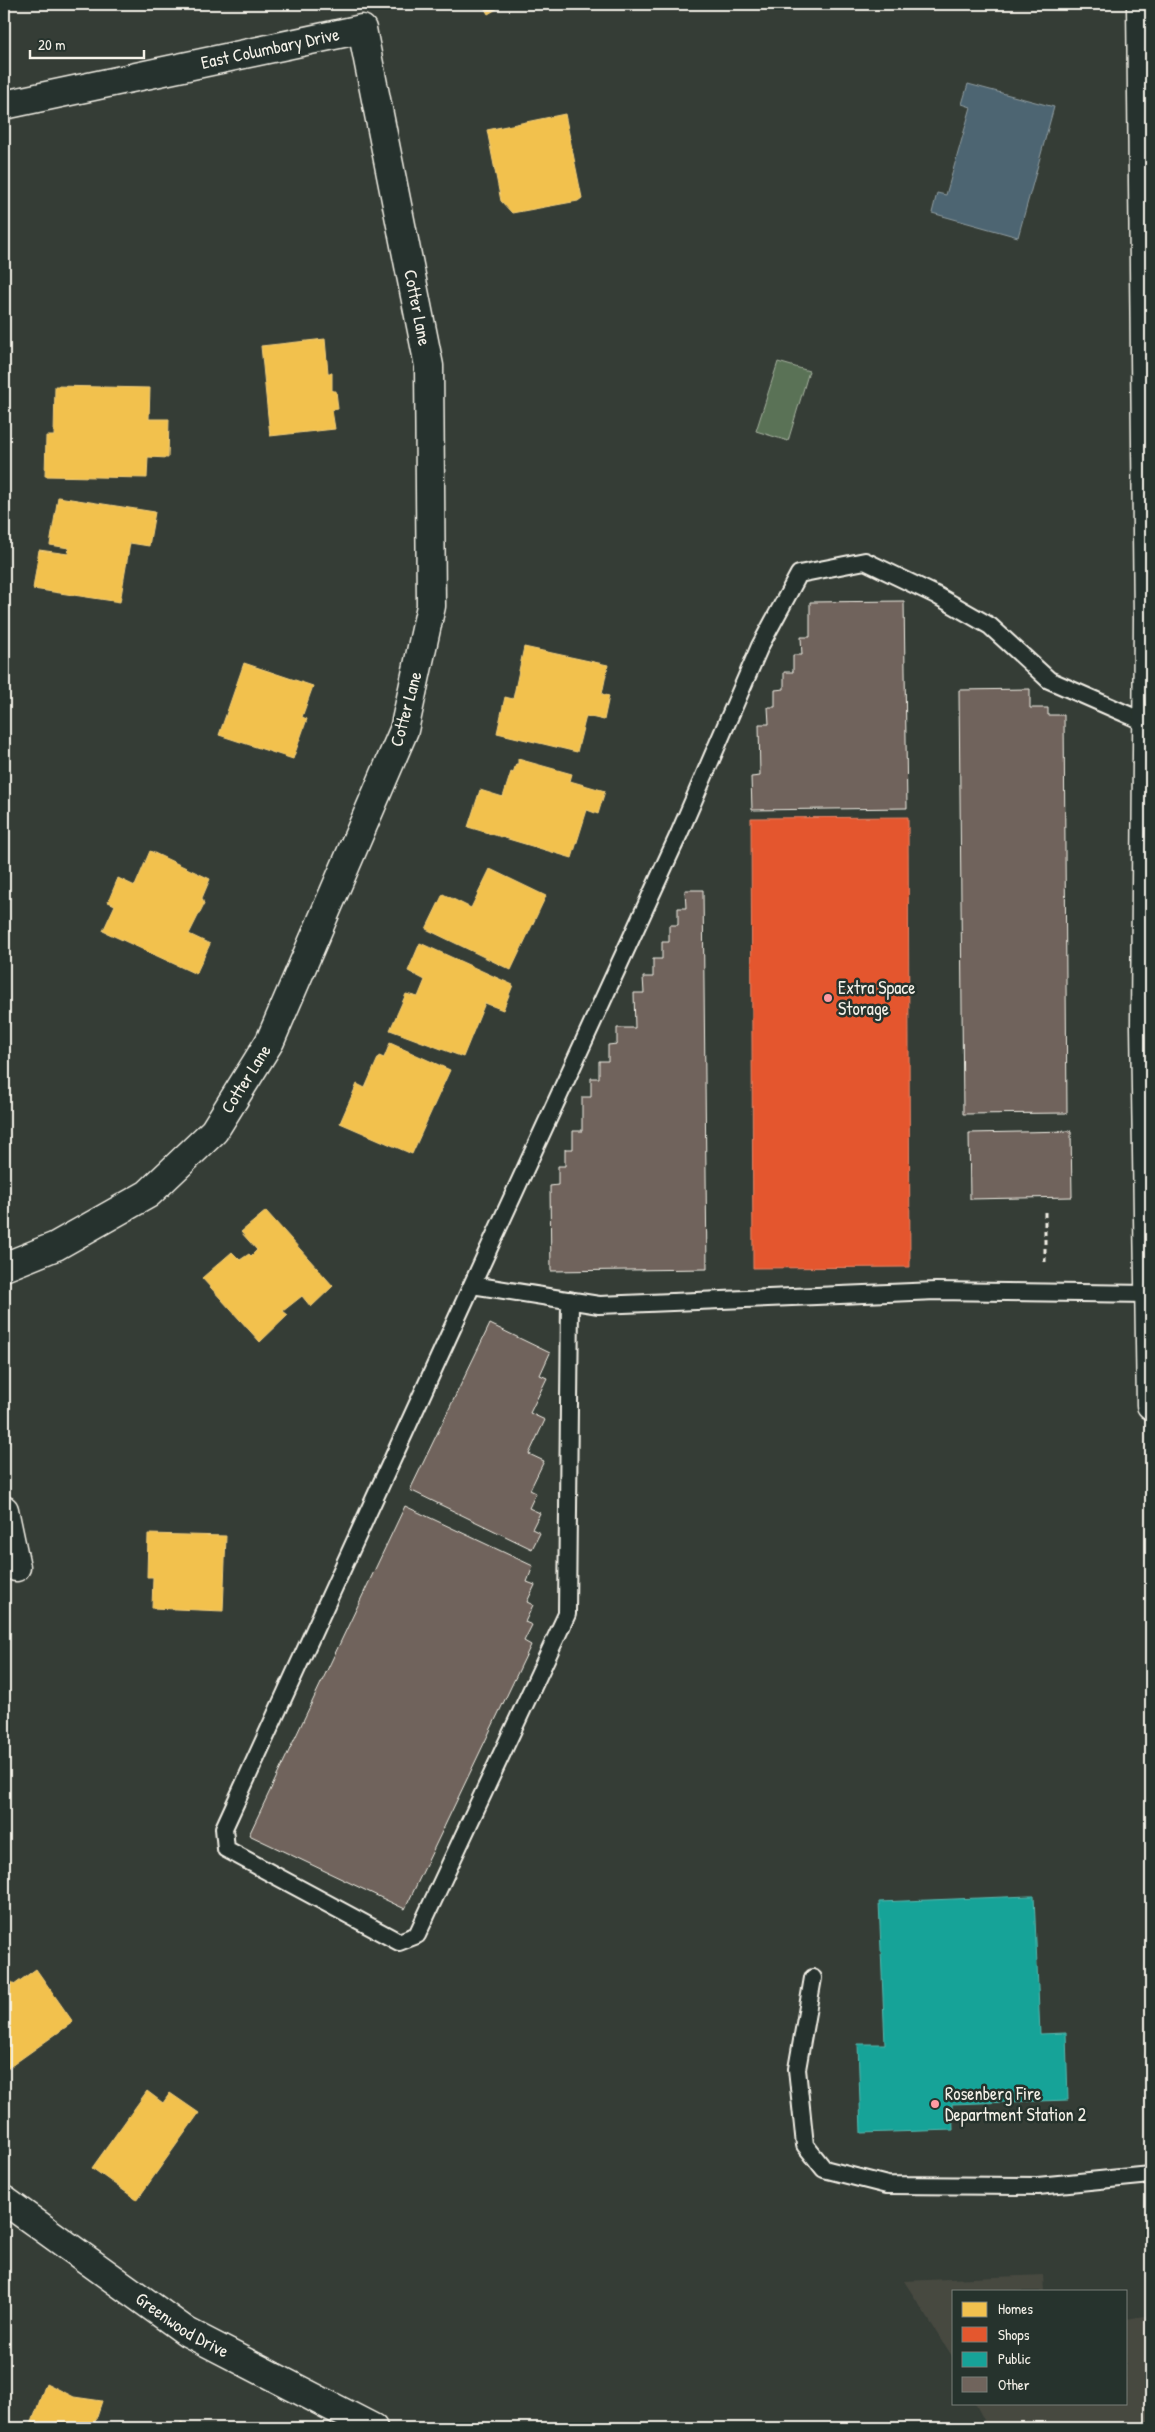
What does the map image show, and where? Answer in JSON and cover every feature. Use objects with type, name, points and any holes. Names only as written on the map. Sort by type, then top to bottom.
[{"type":"street","points":[[1141,4],[1151,1405]]},
{"type":"street","name":"East Columbary Drive","points":[[4,105],[362,29]]},
{"type":"street","name":"Cotter Lane","points":[[4,1267],[56,1246],[148,1194],[214,1131],[270,1041],[404,730],[432,606],[429,366],[362,29]]},
{"type":"street","points":[[4,1510],[16,1567]]},
{"type":"street","name":"Greenwood Drive","points":[[4,2200],[187,2332],[373,2428]]},
{"type":"lane","points":[[570,1300],[567,1614],[417,1935],[399,1942],[226,1849],[224,1828],[679,834],[760,646],[799,574],[865,561],[936,596],[990,626],[1049,680],[1147,723]]},
{"type":"lane","points":[[472,1285],[599,1304],[936,1291],[1149,1294]]},
{"type":"lane","points":[[813,1978],[797,2069],[805,2145],[824,2169],[887,2185],[1038,2186],[1151,2175]]},
{"type":"path","points":[[1045,1212],[1045,1294]]},
{"type":"shaded area","points":[[1043,2275],[1044,2290],[952,2290],[952,2356],[904,2281]]},
{"type":"shaded area","points":[[1151,2315],[1151,2428],[988,2428],[976,2404],[1128,2404],[1128,2319]]},
{"type":"green space","points":[[778,362],[809,371],[788,441],[756,431]]},
{"type":"water","points":[[968,84],[1054,107],[1018,237],[932,213],[937,193],[946,195],[971,107],[962,104]]},
{"type":"building: Homes","points":[[482,4],[505,4],[488,14]]},
{"type":"building: Homes","points":[[565,114],[582,198],[578,201],[512,213],[501,201],[487,130]]},
{"type":"building: Homes","points":[[325,339],[328,373],[332,373],[332,391],[336,391],[338,409],[332,410],[335,429],[270,436],[261,346]]},
{"type":"building: Homes","points":[[55,386],[150,388],[149,419],[169,419],[168,458],[148,457],[147,478],[45,476],[46,436],[54,436]]},
{"type":"building: Homes","points":[[58,497],[155,512],[149,546],[130,543],[120,602],[33,589],[39,550],[68,554],[69,548],[50,545]]},
{"type":"building: Homes","points":[[524,647],[608,665],[602,694],[609,696],[604,720],[586,716],[577,752],[497,733],[505,697],[513,699]]},
{"type":"building: Homes","points":[[244,663],[313,686],[302,717],[307,719],[293,759],[219,735]]},
{"type":"building: Homes","points":[[518,759],[572,774],[570,781],[605,791],[598,814],[587,810],[572,858],[468,827],[480,790],[503,797],[511,772],[513,773],[516,764],[518,764]]},
{"type":"building: Homes","points":[[150,851],[210,879],[202,898],[204,904],[189,934],[210,944],[196,974],[103,931],[115,905],[108,902],[118,878],[135,886]]},
{"type":"building: Homes","points":[[490,869],[546,896],[511,970],[426,929],[443,894],[471,908]]},
{"type":"building: Homes","points":[[420,943],[513,985],[503,1010],[485,1003],[463,1057],[390,1030],[406,994],[418,997],[425,980],[408,971]]},
{"type":"building: Homes","points":[[390,1043],[450,1070],[412,1154],[340,1123],[357,1084],[365,1088],[379,1056],[384,1058]]},
{"type":"building: Homes","points":[[266,1211],[333,1286],[311,1307],[302,1296],[283,1311],[288,1315],[260,1342],[202,1278],[232,1252],[240,1260],[249,1254],[251,1256],[257,1250],[241,1232]]},
{"type":"building: Homes","points":[[148,1534],[226,1536],[223,1611],[152,1608],[153,1577],[147,1577]]},
{"type":"building: Homes","points":[[36,1969],[73,2022],[4,2071],[4,1984],[10,1980],[14,1985]]},
{"type":"building: Homes","points":[[147,2091],[163,2103],[170,2093],[199,2113],[137,2200],[92,2168]]},
{"type":"building: Homes","points":[[46,2383],[74,2397],[102,2401],[93,2428],[30,2428]]},
{"type":"building: Homes","points":[[181,2422],[192,2428],[179,2428]]},
{"type":"building: Shops","points":[[908,817],[910,1267],[753,1268],[751,818]]},
{"type":"building: Public","points":[[1034,1896],[1040,2034],[1066,2033],[1068,2100],[952,2104],[953,2130],[861,2133],[858,2044],[885,2044],[879,1902]]},
{"type":"building: Other","points":[[904,601],[907,808],[752,810],[751,777],[760,776],[759,724],[769,724],[768,707],[775,707],[775,690],[784,689],[784,672],[793,672],[793,655],[802,655],[801,637],[810,637],[810,602]]},
{"type":"building: Other","points":[[1030,689],[1030,708],[1048,708],[1048,715],[1064,715],[1067,1113],[963,1114],[959,690]]},
{"type":"building: Other","points":[[685,890],[703,890],[707,1269],[551,1271],[550,1186],[558,1185],[558,1166],[565,1166],[565,1149],[573,1149],[573,1131],[582,1131],[582,1097],[591,1097],[591,1078],[599,1078],[599,1061],[608,1061],[608,1045],[617,1044],[617,1028],[635,1028],[634,993],[644,993],[643,977],[653,977],[653,959],[662,959],[662,942],[669,942],[669,925],[678,925],[678,908],[686,908]]},
{"type":"building: Other","points":[[1071,1131],[1072,1197],[970,1199],[969,1133]]},
{"type":"building: Other","points":[[490,1324],[550,1353],[540,1375],[547,1378],[530,1413],[545,1420],[529,1454],[544,1461],[530,1490],[536,1493],[529,1508],[540,1513],[532,1529],[540,1533],[532,1549],[410,1490]]},
{"type":"building: Other","points":[[405,1506],[533,1566],[527,1582],[535,1585],[527,1602],[533,1605],[525,1622],[532,1625],[524,1641],[531,1645],[405,1909],[249,1835]]},
{"type":"place","name":"Extra Space Storage","points":[[828,998]]},
{"type":"place","name":"Rosenberg Fire Department Station 2","points":[[935,2104]]}]
